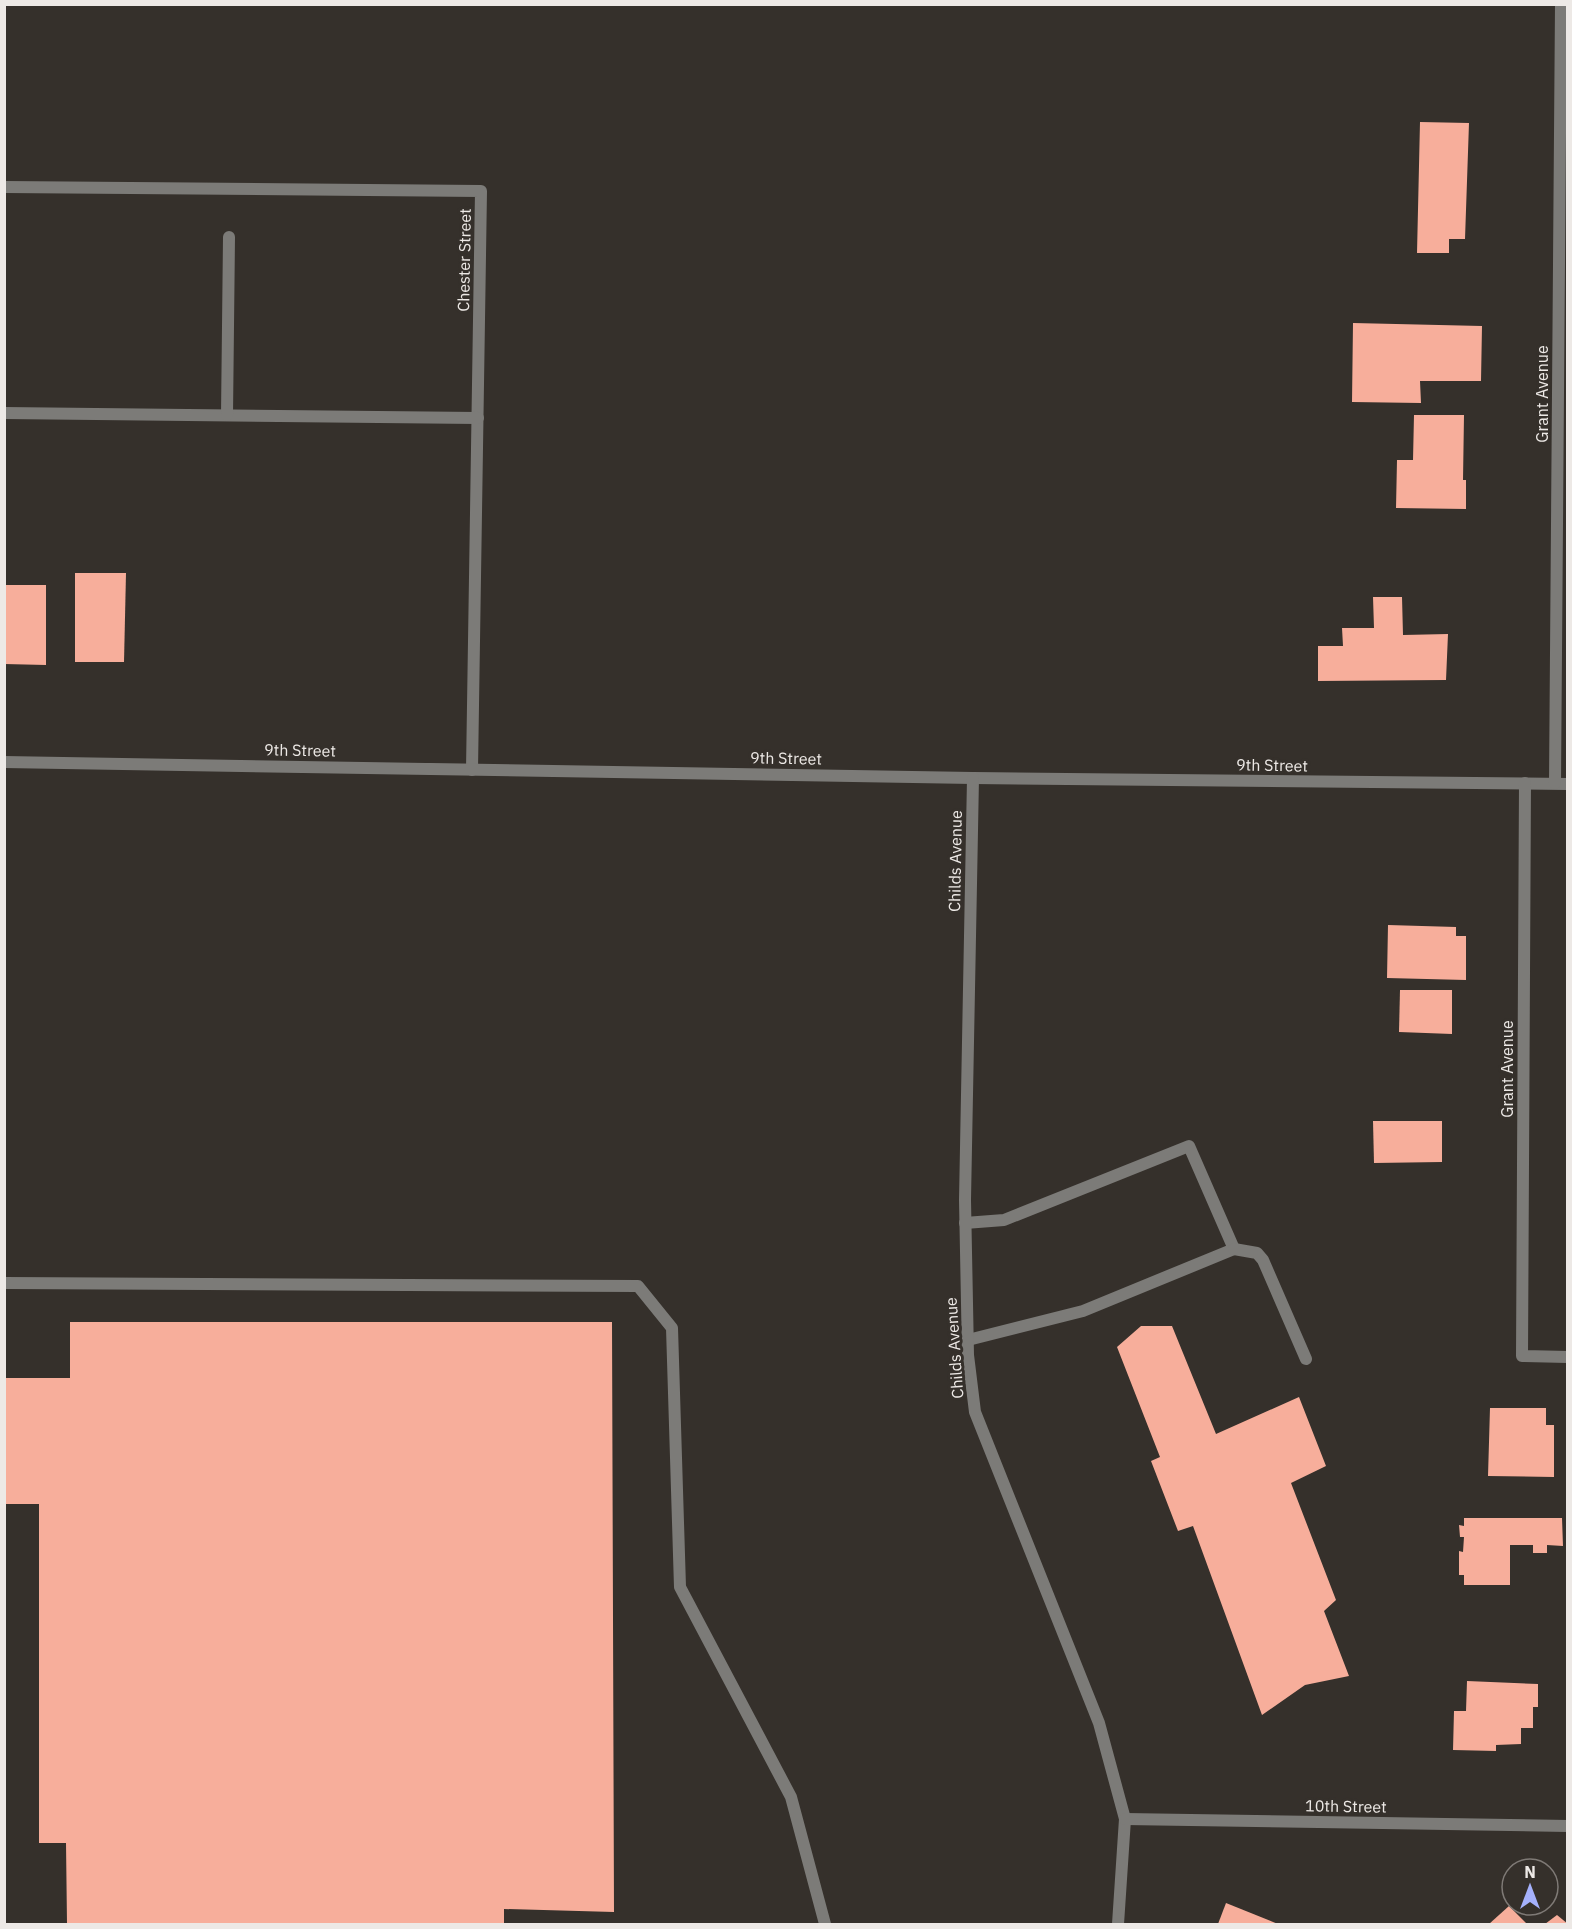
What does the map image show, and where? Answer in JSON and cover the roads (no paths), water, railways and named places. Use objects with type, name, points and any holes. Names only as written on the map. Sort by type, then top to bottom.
[{"type":"street","name":"Grant Avenue","points":[[1561,4],[1564,188],[1561,784]]},
{"type":"street","name":"Chester Street","points":[[4,187],[481,191],[472,770]]},
{"type":"street","points":[[227,415],[229,237]]},
{"type":"street","points":[[4,413],[478,418]]},
{"type":"street","name":"9th Street","points":[[4,762],[973,778],[1561,784]]},
{"type":"street","name":"Childs Avenue","points":[[973,778],[965,1223],[968,1340],[975,1412],[1099,1723],[1125,1819],[1118,1924]]},
{"type":"street","name":"Grant Avenue","points":[[1525,783],[1522,1356],[1568,1357]]},
{"type":"street","points":[[965,1223],[1004,1220],[1189,1146],[1234,1249]]},
{"type":"street","points":[[968,1340],[1083,1311],[1234,1249],[1257,1253],[1263,1260],[1306,1359]]},
{"type":"street","points":[[4,1282],[638,1286],[672,1328],[680,1587],[792,1797],[825,1924]]},
{"type":"street","name":"10th Street","points":[[1125,1819],[1568,1826]]}]
